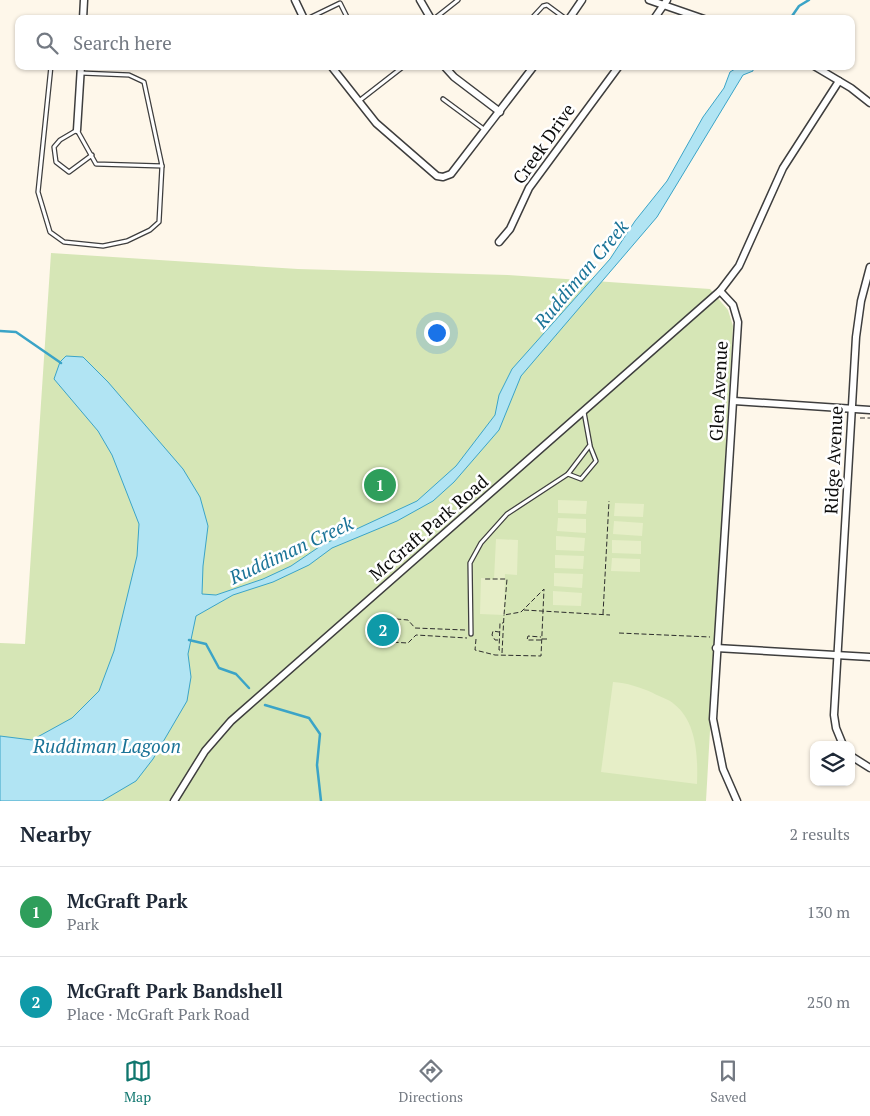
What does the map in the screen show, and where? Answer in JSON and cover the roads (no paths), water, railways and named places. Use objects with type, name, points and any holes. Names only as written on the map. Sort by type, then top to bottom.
[{"type":"street","points":[[83,15],[84,0]]},
{"type":"street","points":[[295,0],[304,15]]},
{"type":"street","points":[[420,0],[429,15]]},
{"type":"street","points":[[570,15],[582,0]]},
{"type":"street","points":[[650,0],[666,2],[695,15]]},
{"type":"street","points":[[657,15],[666,2]]},
{"type":"street","points":[[78,130],[81,70]]},
{"type":"street","points":[[334,70],[376,123],[437,176],[443,177],[450,174],[486,131],[531,70]]},
{"type":"street","points":[[448,70],[500,112]]},
{"type":"street","name":"Creek Drive","points":[[498,242],[510,229],[529,188],[616,70]]},
{"type":"street","points":[[821,70],[870,103]]},
{"type":"street","points":[[720,291],[739,266],[783,168],[839,81]]},
{"type":"street","name":"Ridge Avenue","points":[[841,741],[834,716],[852,409],[857,327],[870,268]]},
{"type":"street","name":"Glen Avenue","points":[[720,291],[733,305],[738,322],[713,719],[723,769],[737,801]]},
{"type":"street","name":"McGraft Park Road","points":[[174,801],[205,751],[231,721],[720,291]]},
{"type":"street","points":[[734,401],[870,410]]},
{"type":"street","points":[[716,648],[870,657]]},
{"type":"street","points":[[855,759],[870,768]]},
{"type":"lane","points":[[437,15],[458,0]]},
{"type":"lane","points":[[314,15],[340,3],[346,15]]},
{"type":"lane","points":[[535,15],[543,6],[547,5],[561,15]]},
{"type":"lane","points":[[51,70],[38,192],[50,232],[64,242],[102,246],[127,241],[150,230],[160,222],[162,166],[144,82],[129,75],[89,70]]},
{"type":"lane","points":[[359,101],[399,70]]},
{"type":"lane","points":[[443,99],[486,131]]},
{"type":"lane","points":[[92,155],[69,172],[56,162],[54,147],[60,140],[78,130],[92,155],[96,164],[162,166]]},
{"type":"lane","points":[[568,474],[581,479],[596,462],[590,445],[584,412]]},
{"type":"lane","points":[[471,632],[470,563],[481,543],[507,514],[568,474],[590,445]]},
{"type":"water","name":"Ruddiman Lagoon","points":[[733,70],[753,70],[743,75],[657,217],[521,376],[499,430],[454,482],[433,501],[397,521],[332,548],[309,565],[273,582],[233,595],[196,616],[188,654],[191,677],[187,701],[153,759],[136,781],[102,801],[0,801],[0,736],[32,740],[72,718],[99,691],[114,651],[137,556],[139,524],[112,455],[98,431],[54,379],[60,362],[66,356],[83,357],[108,382],[183,469],[200,497],[208,526],[202,594],[216,595],[263,579],[291,566],[322,545],[417,501],[456,466],[495,415],[499,395],[512,369],[610,259],[635,221],[667,181],[703,117],[724,88],[730,72]]},
{"type":"waterway","name":"Ruddiman Creek","points":[[793,15],[799,6],[809,0]]},
{"type":"waterway","points":[[0,331],[16,332],[61,363]]},
{"type":"waterway","points":[[189,640],[206,644],[219,668],[236,674],[249,688]]},
{"type":"waterway","points":[[265,705],[309,718],[320,734],[317,765],[321,801]]},
{"type":"place","name":"McGraft Park","points":[[380,485]]},
{"type":"place","name":"McGraft Park Bandshell","points":[[383,630]]}]
